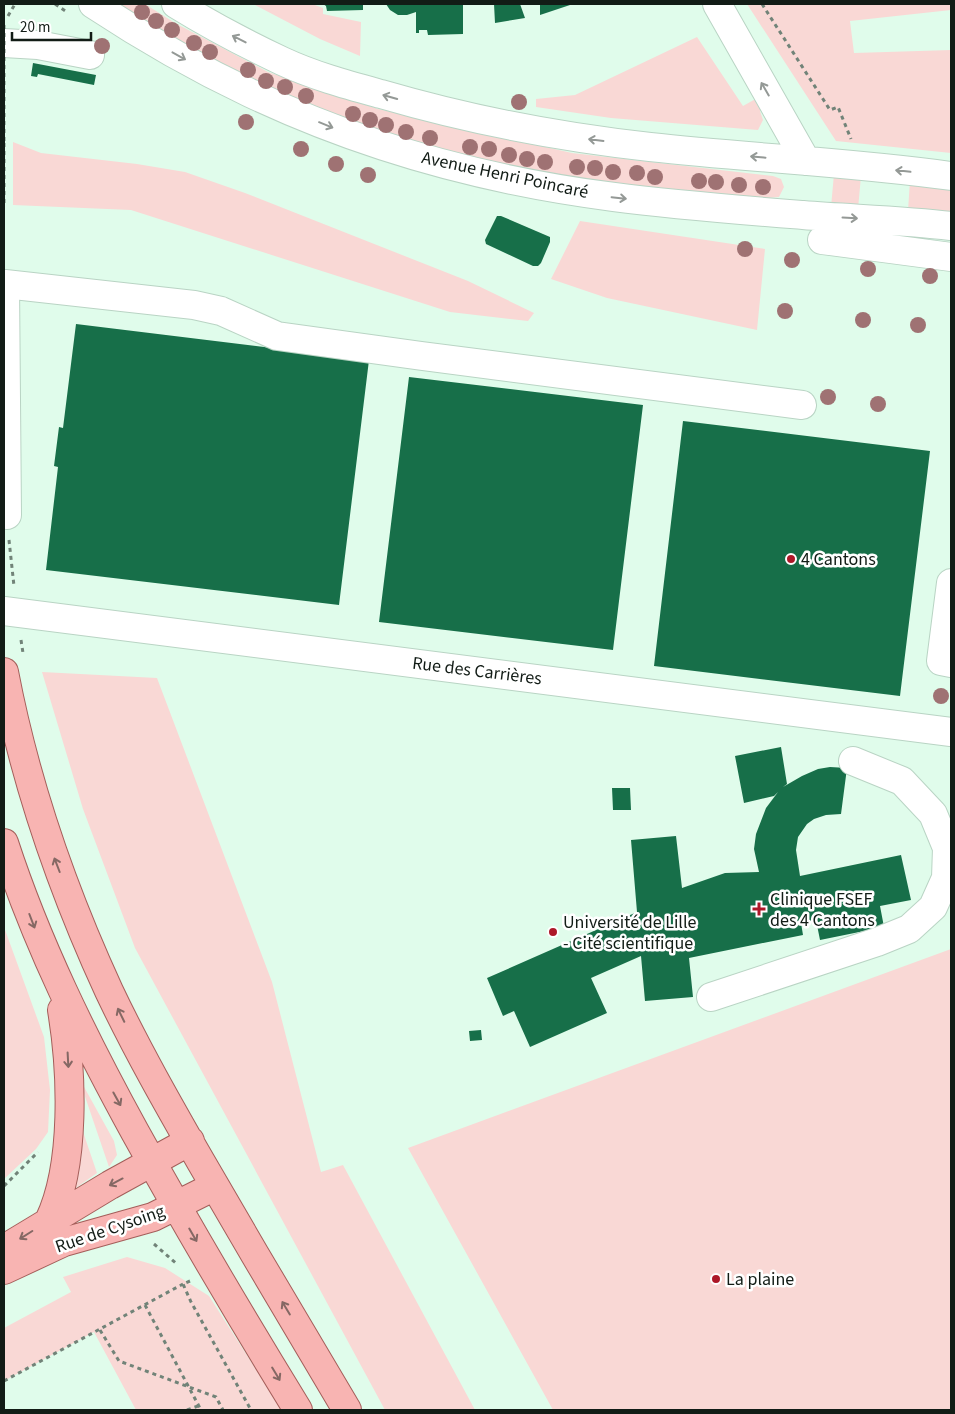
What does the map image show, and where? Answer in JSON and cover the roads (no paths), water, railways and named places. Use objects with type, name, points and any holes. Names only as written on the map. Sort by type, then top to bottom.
[{"type":"main road","points":[[14,664],[17,732],[38,809],[79,923],[127,1028],[215,1186],[347,1410]]},
{"type":"main road","points":[[4,842],[34,926],[99,1067],[151,1162],[298,1410]]},
{"type":"main road","points":[[49,1221],[55,1209],[64,1177],[68,1129],[69,1085],[67,1042],[56,977]]},
{"type":"main road","name":"Rue de Cysoing","points":[[4,1248],[190,1141]]},
{"type":"main road","name":"Rue de Cysoing","points":[[4,1270],[64,1242],[143,1221],[215,1186]]},
{"type":"street","name":"Avenue Henri Poincaré","points":[[93,4],[166,49],[250,94],[353,136],[450,166],[544,186],[616,198],[951,226]]},
{"type":"street","points":[[176,4],[283,62],[342,83],[437,110],[513,127],[573,138],[652,147],[951,176]]},
{"type":"street","points":[[717,4],[806,162]]},
{"type":"street","points":[[4,33],[38,45],[90,55]]},
{"type":"street","points":[[822,240],[951,257]]},
{"type":"street","points":[[8,516],[5,284],[194,305],[221,311],[277,336],[802,405]]},
{"type":"street","points":[[951,584],[941,661],[951,663]]},
{"type":"street","name":"Rue des Carrières","points":[[11,612],[951,732]]},
{"type":"street","points":[[711,997],[877,942],[909,929],[933,907],[946,878],[949,847],[933,814],[902,781],[853,761]]},
{"type":"place","name":"4 Cantons","points":[[791,559]]},
{"type":"place","name":"Clinique FSEF des 4 Cantons","points":[[759,909]]},
{"type":"place","name":"Université de Lille ‐ Cité scientifique","points":[[553,932]]},
{"type":"place","name":"La plaine","points":[[716,1279]]}]
